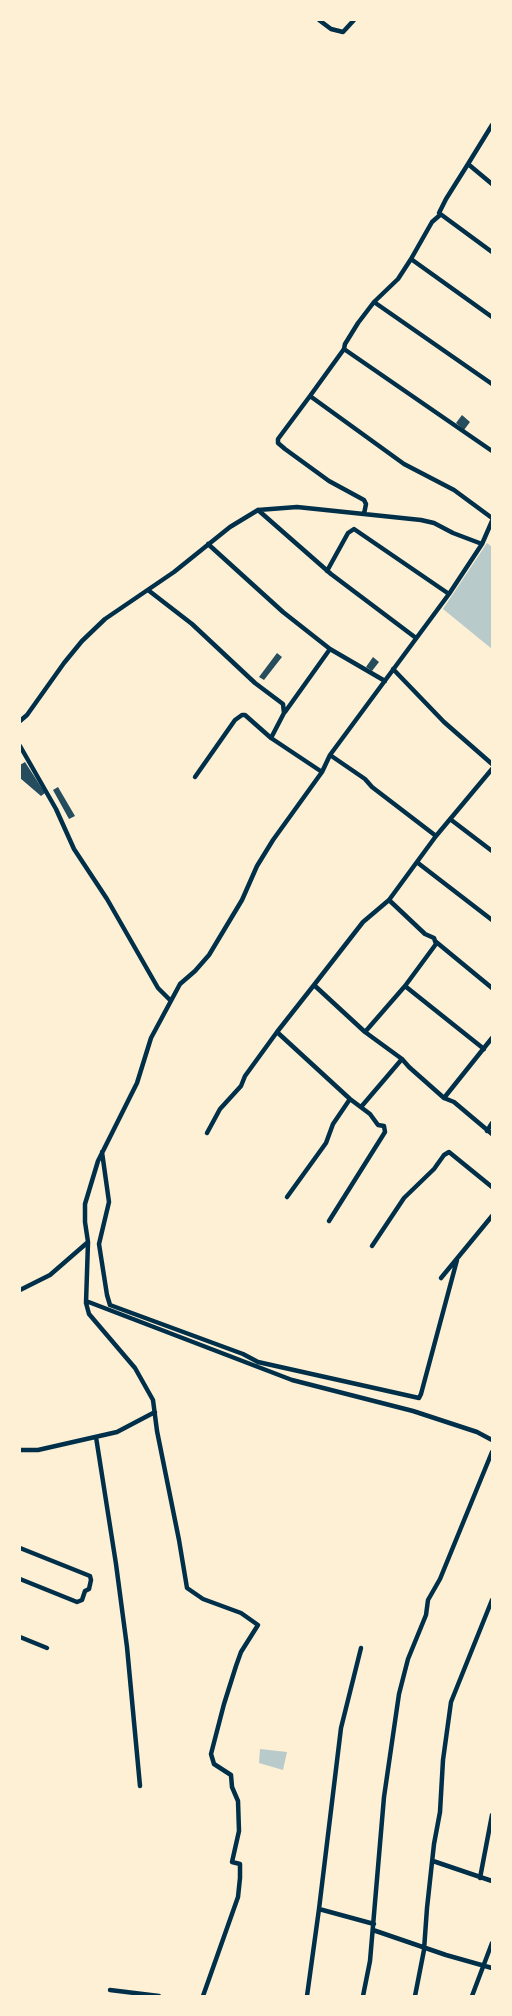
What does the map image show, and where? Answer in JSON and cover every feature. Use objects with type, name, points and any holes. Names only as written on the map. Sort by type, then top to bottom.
[{"type":"street","points":[[319,20],[331,29],[343,32],[354,20]]},
{"type":"street","points":[[364,514],[366,504],[364,500],[329,481],[285,450],[278,439],[344,349],[348,339],[374,302],[398,279],[432,222],[440,215],[446,198],[492,124]]},
{"type":"street","points":[[468,164],[492,184]]},
{"type":"street","points":[[440,215],[492,252]]},
{"type":"street","points":[[411,259],[492,317]]},
{"type":"street","points":[[374,302],[492,384]]},
{"type":"street","points":[[344,349],[492,451]]},
{"type":"street","points":[[203,1996],[238,1897],[240,1878],[240,1864],[232,1862],[239,1831],[238,1801],[232,1787],[231,1775],[214,1764],[211,1754],[236,1666],[258,1626],[242,1613],[203,1599],[187,1588],[153,1400],[135,1368],[89,1314],[86,1301],[88,1242],[85,1204],[90,1182],[102,1152],[137,1083],[151,1038],[180,984],[195,972],[209,955],[242,900],[257,866],[322,772],[330,755],[449,594],[482,544],[492,520],[454,490],[396,458],[310,396]]},
{"type":"street","points":[[20,721],[27,715],[81,641],[105,619],[148,590],[230,527],[258,510],[297,507],[399,517],[434,523],[482,544]]},
{"type":"street","points":[[258,510],[327,571],[416,638]]},
{"type":"street","points":[[327,571],[348,533],[354,529],[449,594]]},
{"type":"street","points":[[208,544],[283,612],[330,648],[385,681]]},
{"type":"street","points":[[148,590],[192,624],[255,683],[283,704],[284,713]]},
{"type":"street","points":[[271,738],[284,713],[330,648]]},
{"type":"street","points":[[393,669],[444,722],[492,764]]},
{"type":"street","points":[[195,777],[235,720],[245,715],[271,738],[322,772]]},
{"type":"street","points":[[20,746],[56,810],[74,849],[107,899],[158,988],[171,1001]]},
{"type":"street","points":[[20,761],[25,755]]},
{"type":"street","points":[[330,755],[365,779],[372,787],[436,836]]},
{"type":"street","points":[[207,1133],[220,1109],[241,1086],[245,1076],[363,922],[388,900],[436,836],[492,769]]},
{"type":"street","points":[[450,819],[492,851]]},
{"type":"street","points":[[418,863],[492,920]]},
{"type":"street","points":[[388,900],[425,934],[434,938],[492,988]]},
{"type":"street","points":[[365,1032],[433,950],[435,941]]},
{"type":"street","points":[[314,985],[365,1032],[402,1059],[444,1098],[454,1102],[492,1134]]},
{"type":"street","points":[[405,986],[484,1049]]},
{"type":"street","points":[[278,1032],[350,1099],[370,1114],[378,1125],[384,1126],[385,1132],[329,1221]]},
{"type":"street","points":[[444,1098],[492,1038]]},
{"type":"street","points":[[361,1107],[402,1059]]},
{"type":"street","points":[[287,1197],[326,1143],[333,1124],[350,1099]]},
{"type":"street","points":[[487,1131],[492,1123]]},
{"type":"street","points":[[102,1152],[109,1202],[99,1244],[110,1305],[243,1354],[258,1362],[419,1398],[457,1260]]},
{"type":"street","points":[[372,1245],[404,1198],[449,1152],[492,1187]]},
{"type":"street","points":[[441,1278],[492,1216]]},
{"type":"street","points":[[20,1290],[50,1275],[88,1242]]},
{"type":"street","points":[[86,1301],[292,1380],[413,1411],[477,1432],[492,1440]]},
{"type":"street","points":[[20,1450],[38,1450],[96,1437],[131,1426],[155,1412]]},
{"type":"street","points":[[96,1437],[127,1647],[140,1786]]},
{"type":"street","points":[[363,1996],[374,1927],[384,1797],[402,1680],[412,1647],[426,1615],[428,1600],[440,1579],[492,1452]]},
{"type":"street","points":[[20,1548],[90,1576],[91,1580],[89,1589],[85,1591],[82,1600],[77,1602],[20,1579]]},
{"type":"street","points":[[415,1996],[424,1947],[451,1702],[492,1600]]},
{"type":"street","points":[[20,1637],[47,1648]]},
{"type":"street","points":[[307,1996],[341,1728],[361,1648]]},
{"type":"street","points":[[480,1878],[492,1815]]},
{"type":"street","points":[[433,1861],[492,1881]]},
{"type":"street","points":[[319,1909],[424,1947],[492,1968]]},
{"type":"street","points":[[472,1996],[492,1943]]},
{"type":"street","points":[[110,1990],[159,1996]]},
{"type":"shaded area","points":[[487,543],[492,547],[492,649],[443,609]]},
{"type":"shaded area","points":[[260,1749],[287,1752],[283,1770],[259,1763]]},
{"type":"building","points":[[462,415],[470,422],[464,430],[456,423]]},
{"type":"building","points":[[277,653],[282,657],[264,680],[259,677]]},
{"type":"building","points":[[373,657],[379,662],[372,671],[366,667]]},
{"type":"building","points":[[25,762],[45,793],[41,796],[20,778],[20,765]]},
{"type":"building","points":[[58,787],[75,816],[69,819],[53,790]]}]
